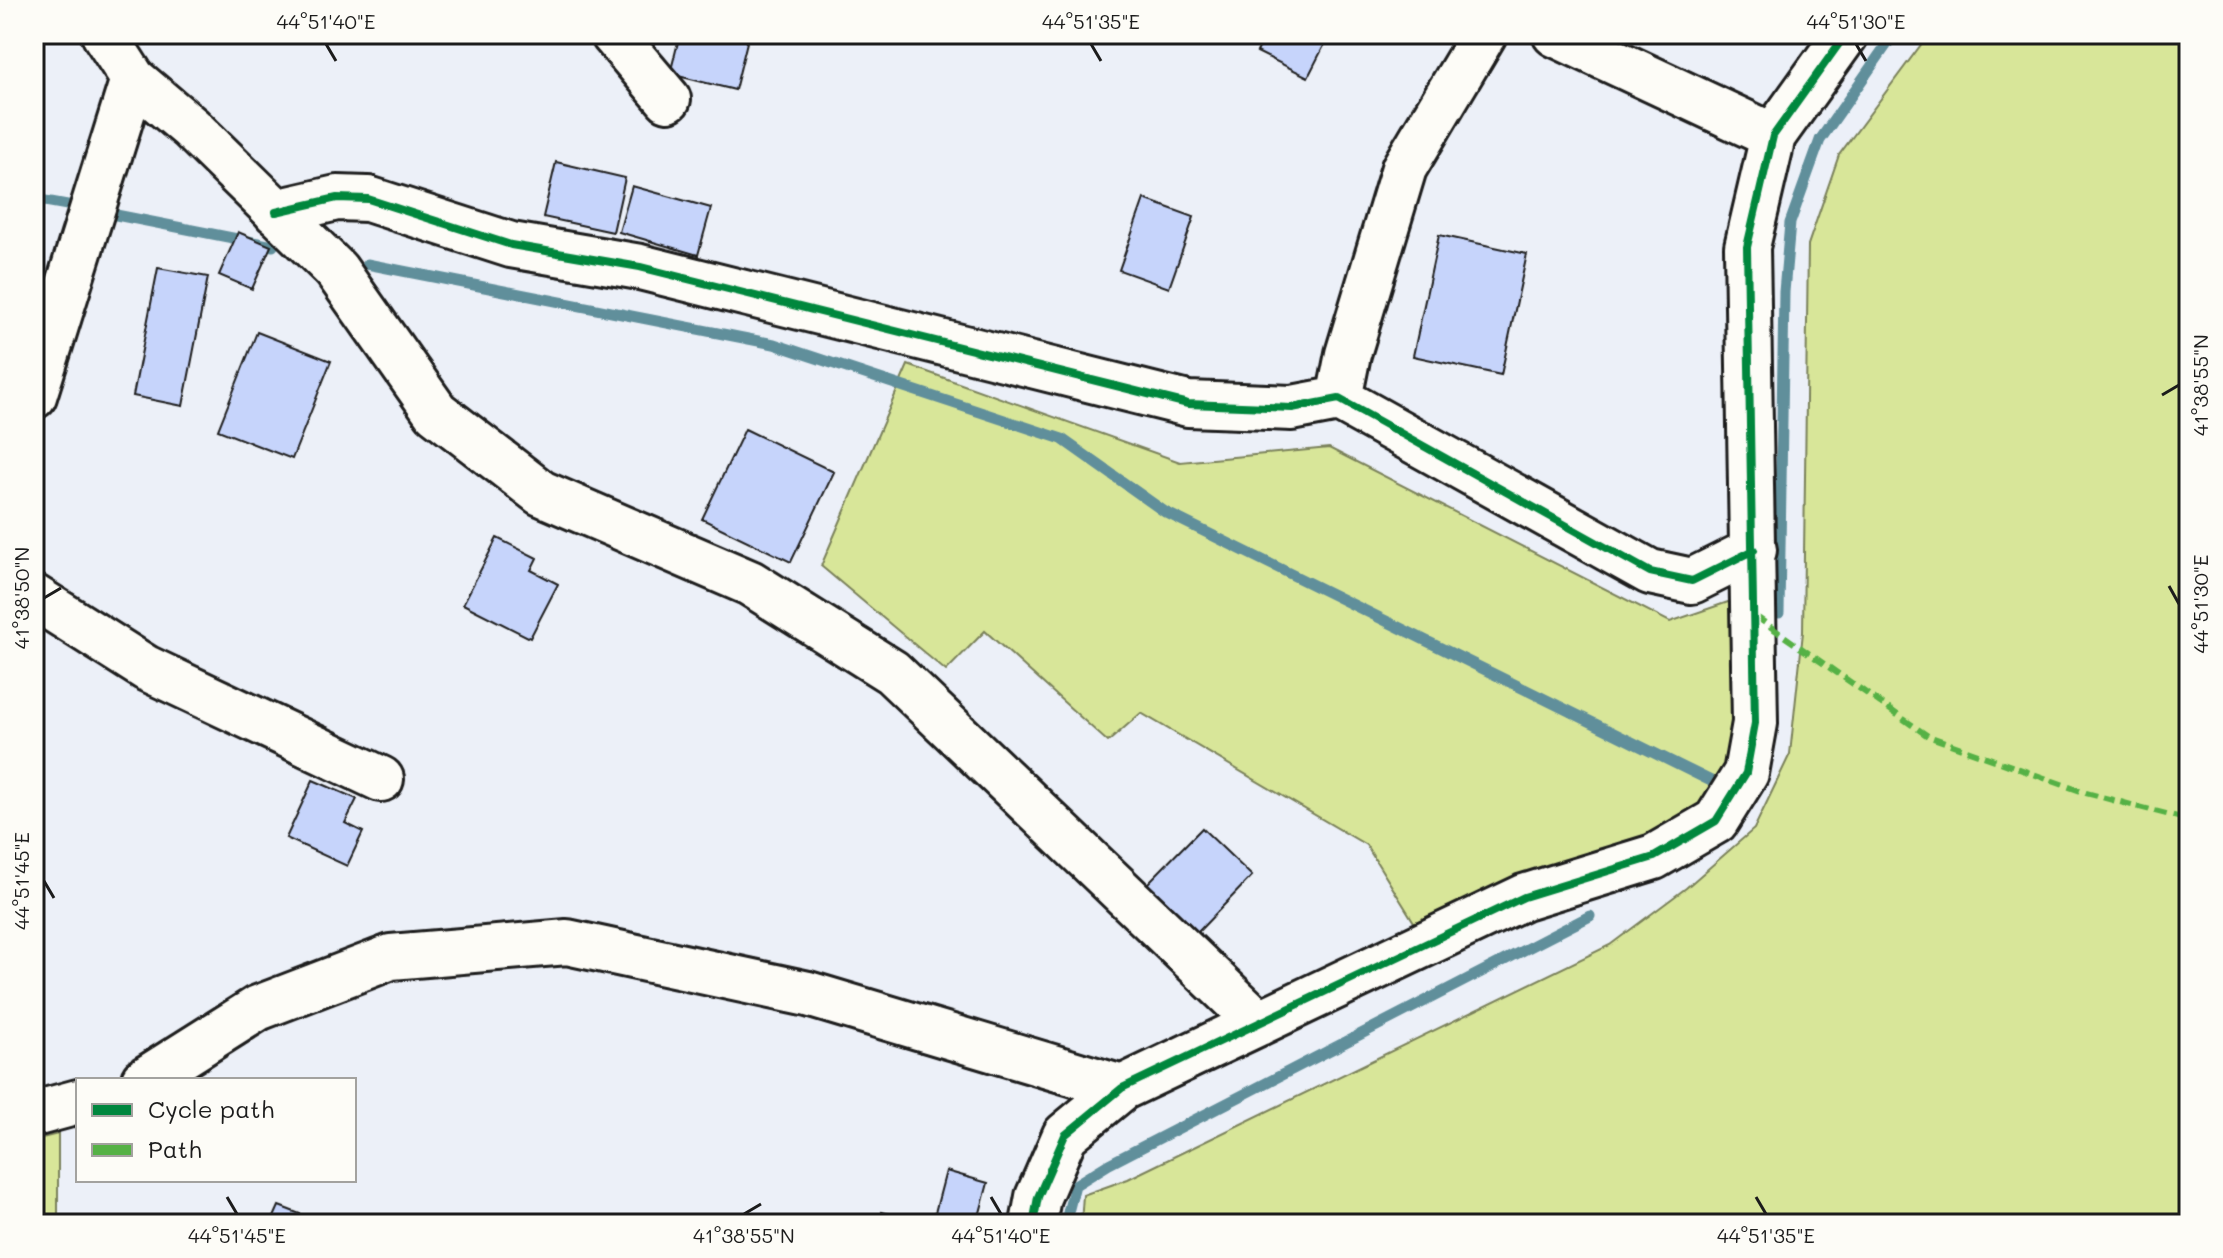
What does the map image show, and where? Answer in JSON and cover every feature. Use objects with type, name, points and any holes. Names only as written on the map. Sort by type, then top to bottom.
[{"type":"street","points":[[104,34],[133,79],[191,128],[336,270],[436,412],[541,493],[750,583],[892,672],[1259,1023]]},
{"type":"street","points":[[613,34],[668,99]]},
{"type":"street","points":[[1339,399],[1348,354],[1404,168],[1484,34]]},
{"type":"street","points":[[1555,34],[1773,136]]},
{"type":"street","points":[[1033,1224],[1038,1197],[1065,1135],[1122,1088],[1524,897],[1654,857],[1716,821],[1746,773],[1755,723],[1747,247],[1773,136],[1846,34]]},
{"type":"street","points":[[34,396],[133,79]]},
{"type":"street","points":[[276,212],[337,198],[368,199],[511,245],[640,267],[1188,404],[1292,408],[1339,399],[1650,572],[1692,581],[1754,550]]},
{"type":"street","points":[[34,597],[146,668],[381,779]]},
{"type":"street","points":[[147,1078],[258,1008],[391,957],[567,942],[808,994],[1122,1088]]},
{"type":"street","points":[[34,1114],[76,1103]]},
{"type":"green space","points":[[1929,34],[2189,34],[2189,1224],[1081,1224],[1083,1195],[1128,1179],[1610,945],[1686,888],[1754,829],[1790,754],[1803,632],[1808,245],[1839,155]]},
{"type":"green space","points":[[908,365],[1180,462],[1329,448],[1670,622],[1737,599],[1737,751],[1700,819],[1417,927],[1366,845],[1141,713],[1108,742],[985,631],[946,671],[821,566]]},
{"type":"green space","points":[[58,1134],[58,1224],[34,1224],[34,1140]]},
{"type":"building","points":[[680,34],[749,34],[735,90],[670,74]]},
{"type":"building","points":[[1266,34],[1330,34],[1308,77],[1257,52]]},
{"type":"building","points":[[556,162],[625,178],[613,232],[543,217]]},
{"type":"building","points":[[632,186],[711,208],[698,255],[619,232]]},
{"type":"building","points":[[1144,199],[1194,217],[1169,288],[1119,270]]},
{"type":"building","points":[[238,232],[271,246],[252,289],[219,275]]},
{"type":"building","points":[[1439,235],[1527,254],[1501,375],[1413,356]]},
{"type":"building","points":[[158,268],[208,277],[183,406],[133,396]]},
{"type":"building","points":[[257,332],[331,361],[292,459],[218,430]]},
{"type":"building","points":[[745,429],[834,472],[791,562],[702,519]]},
{"type":"building","points":[[497,538],[537,558],[531,570],[558,584],[530,638],[463,604]]},
{"type":"building","points":[[313,780],[357,799],[345,823],[363,832],[347,866],[286,838]]},
{"type":"building","points":[[1202,828],[1252,876],[1197,933],[1147,884]]},
{"type":"building","points":[[946,1171],[988,1183],[977,1224],[932,1224]]},
{"type":"building","points":[[279,1206],[326,1224],[271,1224]]},
{"type":"building","points":[[882,1212],[927,1224],[879,1224]]},
{"type":"waterway","points":[[1779,613],[1784,292],[1790,223],[1820,140],[1894,34]]},
{"type":"waterway","points":[[34,199],[84,208]]},
{"type":"waterway","points":[[101,212],[273,246]]},
{"type":"waterway","points":[[367,264],[774,344],[1062,439],[1165,512],[1715,783]]},
{"type":"waterway","points":[[1065,1224],[1075,1185],[1109,1164],[1590,916]]},
{"type":"marked path","points":[[1755,616],[1928,736],[2086,793],[2189,820]]},
{"type":"cycle path","points":[[1033,1224],[1038,1197],[1065,1135],[1122,1088],[1524,897],[1654,857],[1716,821],[1746,773],[1755,723],[1747,247],[1773,136],[1846,34]]},
{"type":"cycle path","points":[[276,212],[337,198],[368,199],[511,245],[640,267],[1188,404],[1292,408],[1339,399],[1650,572],[1692,581],[1754,550]]}]
